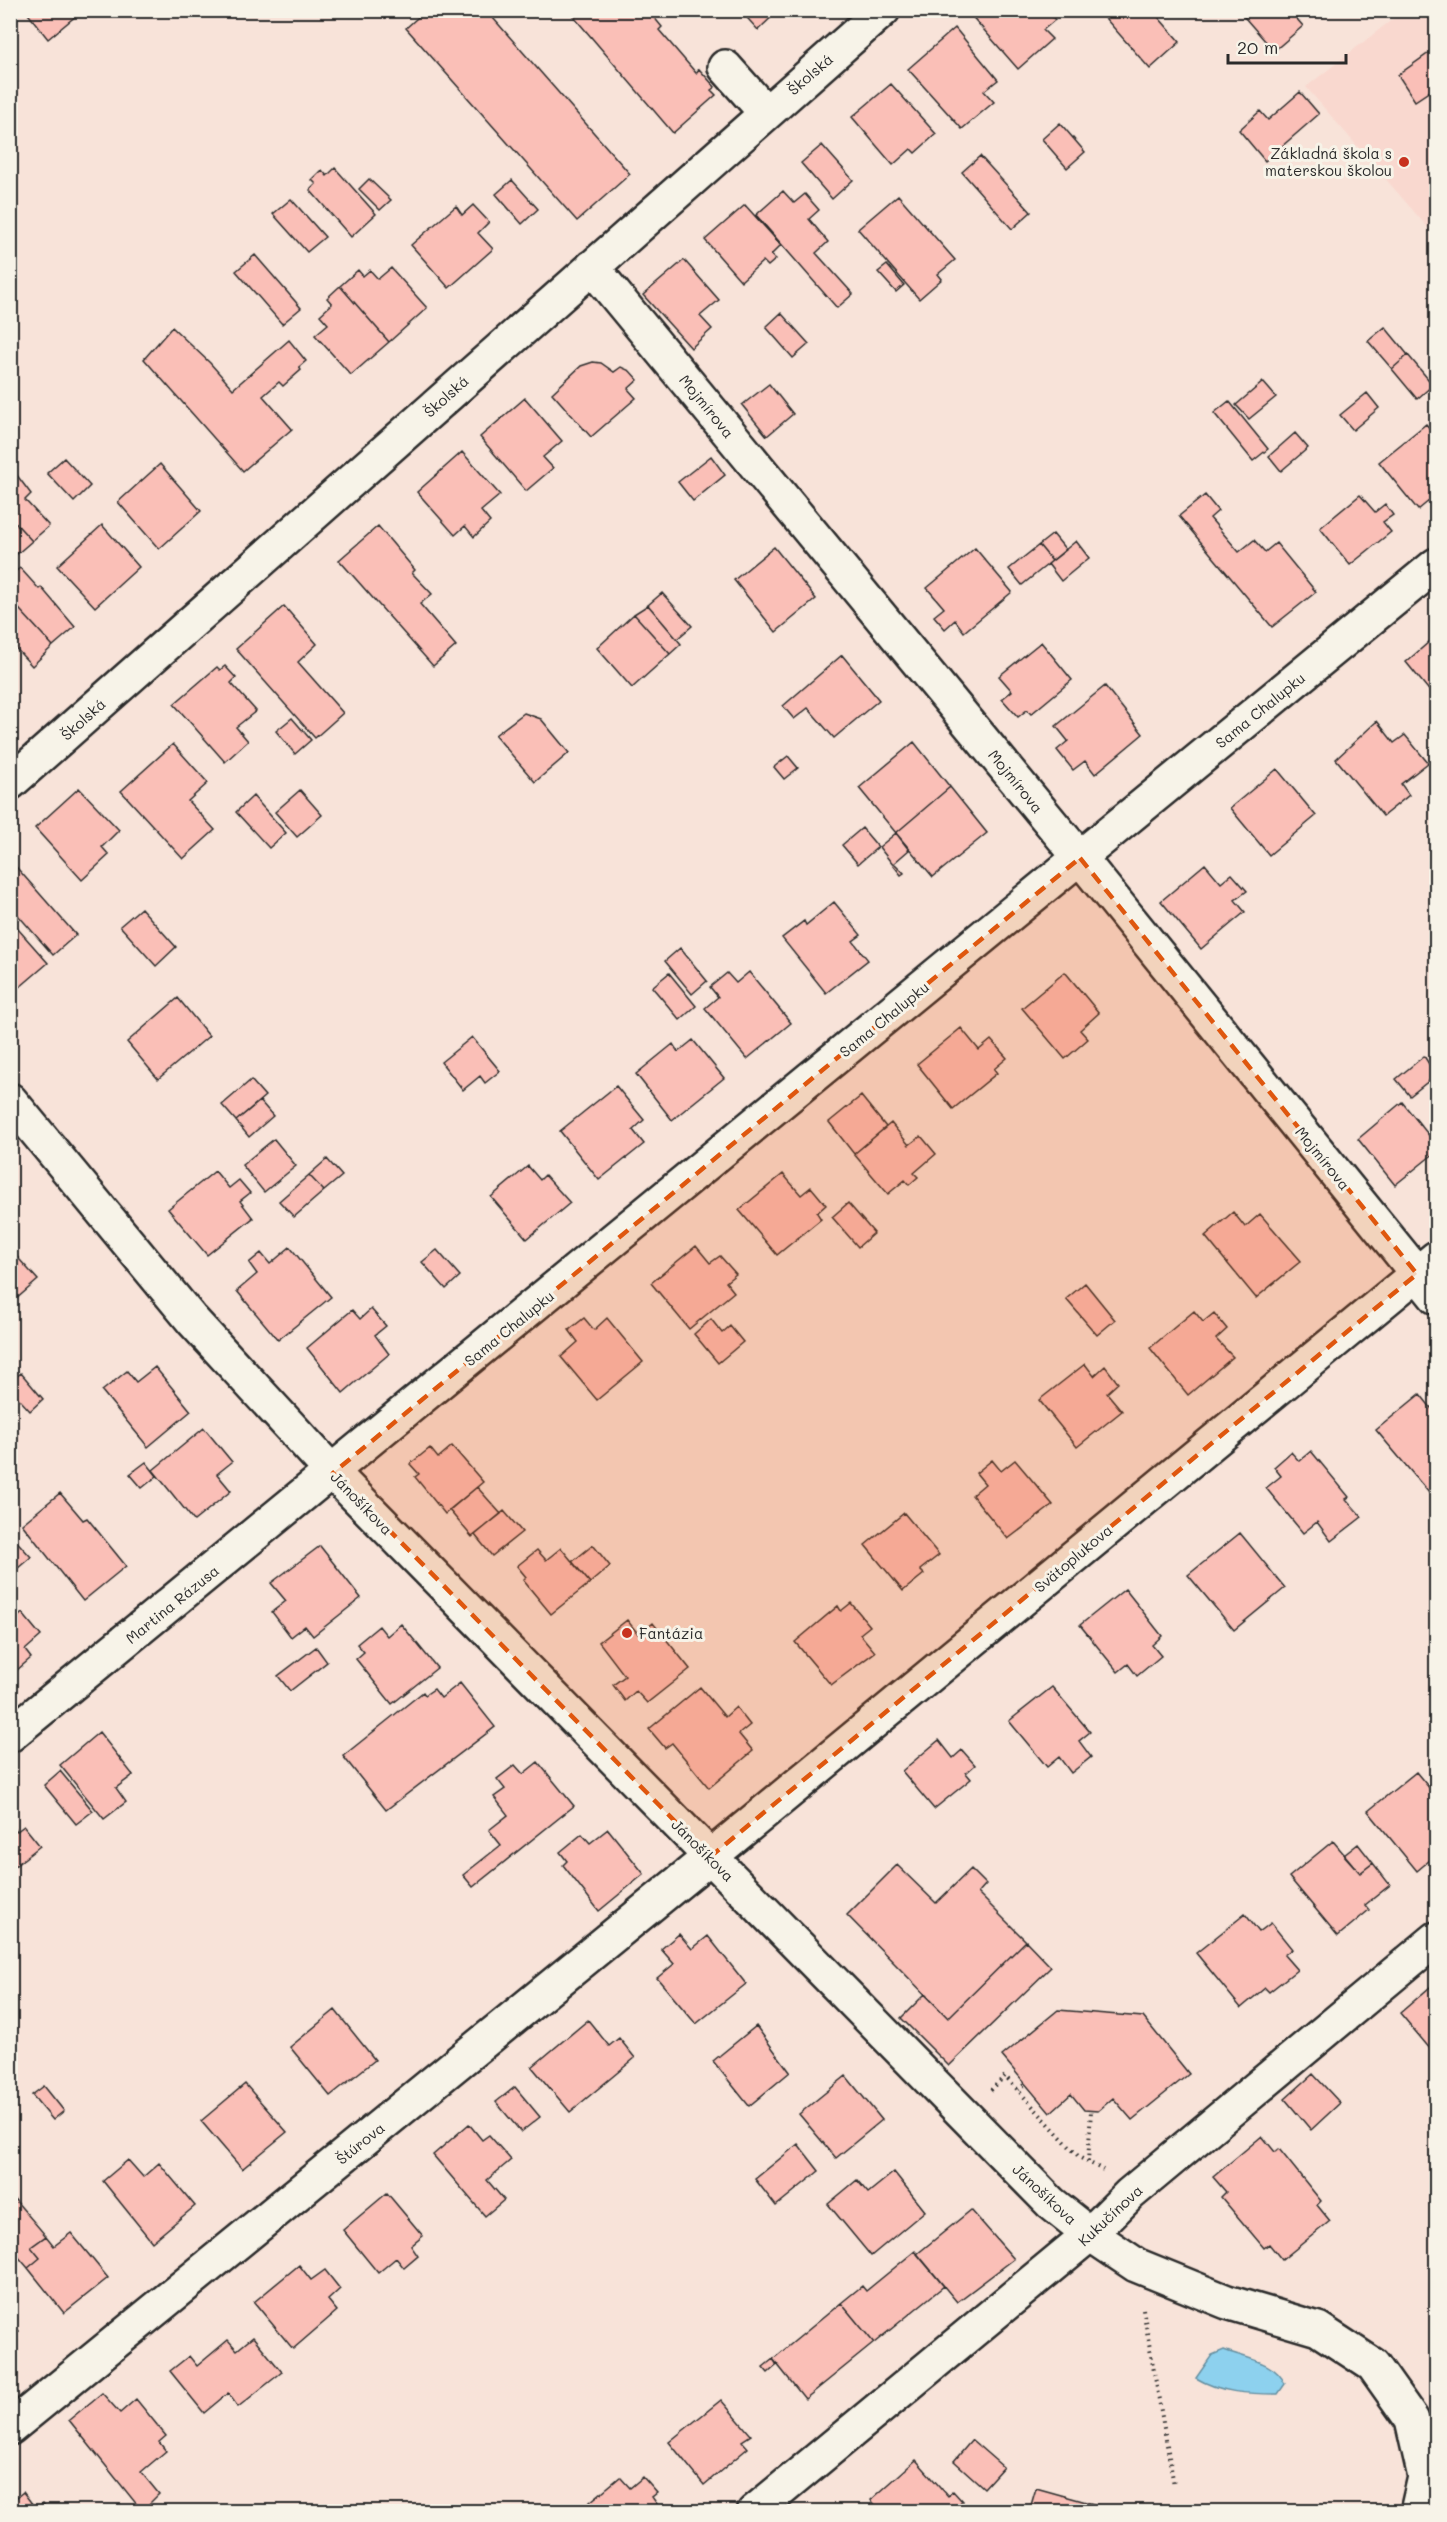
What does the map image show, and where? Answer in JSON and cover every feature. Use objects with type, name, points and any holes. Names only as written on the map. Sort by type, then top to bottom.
[{"type":"street","name":"Školská","points":[[10,783],[883,10]]},
{"type":"street","points":[[725,67],[766,113]]},
{"type":"street","name":"Mojmírova","points":[[592,267],[1080,858],[1430,1276]]},
{"type":"street","name":"Sama Chalupku","points":[[333,1473],[1437,566]]},
{"type":"street","name":"Jánošíkova","points":[[10,1100],[192,1320],[333,1473],[1052,2203],[1090,2234],[1136,2265],[1227,2302],[1318,2329],[1373,2365],[1412,2420],[1425,2477],[1417,2511]]},
{"type":"street","name":"Svätoplukova","points":[[710,1857],[1430,1276]]},
{"type":"street","name":"Martina Rázusa","points":[[10,1735],[333,1473]]},
{"type":"street","name":"Štúrova","points":[[10,2428],[710,1857]]},
{"type":"street","name":"Kukučínova","points":[[754,2511],[1090,2234],[1130,2194],[1437,1939]]},
{"type":"path","points":[[1295,17],[1302,10]]},
{"type":"path","points":[[964,2115],[1005,2076],[1079,2157],[1110,2173],[1130,2194]]},
{"type":"path","points":[[1018,2090],[1025,2084]]},
{"type":"path","points":[[1088,2162],[1091,2110]]},
{"type":"path","points":[[1136,2265],[1174,2485]]},
{"type":"highlighted area","points":[[1080,858],[1417,1274],[710,1857],[333,1473]]},
{"type":"shaded area","name":"Základná škola s materskou školou","points":[[1403,11],[1436,11],[1436,237],[1306,87]]},
{"type":"water","points":[[1224,2350],[1267,2366],[1281,2377],[1285,2384],[1278,2394],[1256,2394],[1225,2390],[1196,2378],[1212,2355]]},
{"type":"building","points":[[25,10],[83,10],[48,39]]},
{"type":"building","points":[[426,10],[486,10],[630,174],[577,221],[406,28]]},
{"type":"building","points":[[568,10],[648,10],[662,27],[659,30],[696,73],[699,69],[715,87],[711,90],[716,95],[673,133]]},
{"type":"building","points":[[740,10],[779,10],[758,30]]},
{"type":"building","points":[[975,10],[1047,10],[1055,20],[1043,30],[1052,39],[1018,69],[970,14]]},
{"type":"building","points":[[1098,10],[1152,10],[1180,42],[1150,69]]},
{"type":"building","points":[[1238,10],[1289,10],[1303,26],[1274,51]]},
{"type":"building","points":[[955,28],[998,80],[984,91],[994,102],[962,129],[908,69]]},
{"type":"building","points":[[1436,48],[1436,87],[1415,101],[1398,75]]},
{"type":"building","points":[[891,84],[936,134],[915,153],[911,149],[893,165],[852,117]]},
{"type":"building","points":[[1300,92],[1319,114],[1265,161],[1239,130],[1260,111],[1268,120]]},
{"type":"building","points":[[1060,123],[1085,152],[1067,168],[1042,139]]},
{"type":"building","points":[[822,145],[853,180],[832,199],[801,163]]},
{"type":"building","points":[[980,156],[1031,212],[1012,229],[962,172]]},
{"type":"building","points":[[335,168],[376,214],[351,237],[310,190],[316,184],[312,180],[322,170],[327,176]]},
{"type":"building","points":[[369,179],[391,200],[380,210],[359,189]]},
{"type":"building","points":[[512,180],[538,209],[522,224],[496,194]]},
{"type":"building","points":[[783,191],[794,203],[805,194],[819,210],[809,219],[828,242],[816,253],[853,294],[837,308],[756,215]]},
{"type":"building","points":[[898,195],[955,260],[938,274],[942,279],[919,299],[858,229]]},
{"type":"building","points":[[291,199],[325,237],[307,252],[273,214]]},
{"type":"building","points":[[473,205],[489,222],[478,233],[493,249],[449,288],[411,245],[456,206],[462,215]]},
{"type":"building","points":[[745,205],[781,245],[771,255],[776,259],[768,266],[763,261],[741,281],[705,240]]},
{"type":"building","points":[[255,255],[301,308],[282,324],[236,271]]},
{"type":"building","points":[[684,260],[719,300],[700,316],[712,329],[691,348],[643,295]]},
{"type":"building","points":[[887,265],[904,285],[896,292],[878,272]]},
{"type":"building","points":[[391,268],[427,308],[389,342],[340,286],[358,270],[363,276],[370,270],[378,279]]},
{"type":"building","points":[[340,286],[389,342],[351,375],[315,335],[328,324],[320,315],[332,304],[327,298]]},
{"type":"building","points":[[781,313],[809,344],[793,358],[766,327]]},
{"type":"building","points":[[172,327],[210,363],[233,389],[289,340],[306,361],[299,367],[301,370],[283,386],[279,382],[263,396],[292,429],[243,471],[144,359]]},
{"type":"building","points":[[1385,327],[1408,355],[1392,369],[1368,341]]},
{"type":"building","points":[[1408,355],[1433,385],[1417,399],[1392,369]]},
{"type":"building","points":[[593,362],[601,363],[614,372],[621,367],[630,371],[638,380],[628,389],[636,398],[591,437],[552,393],[581,366]]},
{"type":"building","points":[[1263,382],[1276,397],[1249,419],[1236,405]]},
{"type":"building","points":[[769,384],[793,414],[767,436],[742,405]]},
{"type":"building","points":[[1367,393],[1379,408],[1353,430],[1340,415]]},
{"type":"building","points":[[525,398],[562,441],[543,457],[553,468],[526,491],[480,437]]},
{"type":"building","points":[[1229,401],[1268,449],[1253,461],[1214,413]]},
{"type":"building","points":[[1426,424],[1436,436],[1436,495],[1418,510],[1379,462]]},
{"type":"building","points":[[1295,433],[1308,448],[1281,471],[1269,456]]},
{"type":"building","points":[[462,452],[500,495],[481,511],[490,522],[474,537],[465,526],[455,535],[417,492]]},
{"type":"building","points":[[711,456],[725,475],[693,501],[678,482]]},
{"type":"building","points":[[64,458],[90,486],[74,502],[47,473]]},
{"type":"building","points":[[160,464],[201,511],[159,549],[118,502]]},
{"type":"building","points":[[10,466],[31,494],[25,500],[49,526],[32,541],[10,517]]},
{"type":"building","points":[[1205,495],[1218,511],[1210,518],[1239,552],[1254,540],[1265,552],[1276,543],[1316,592],[1272,627],[1179,516]]},
{"type":"building","points":[[1360,495],[1375,512],[1385,504],[1393,515],[1383,522],[1391,532],[1350,565],[1320,528]]},
{"type":"building","points":[[10,517],[32,541],[17,554],[10,547]]},
{"type":"building","points":[[102,525],[139,567],[95,607],[57,566]]},
{"type":"building","points":[[378,526],[415,570],[412,573],[432,594],[420,604],[456,646],[433,666],[339,560]]},
{"type":"building","points":[[1053,534],[1066,550],[1052,561],[1039,545]]},
{"type":"building","points":[[1076,541],[1089,558],[1061,581],[1048,564]]},
{"type":"building","points":[[1039,545],[1052,561],[1022,585],[1009,569]]},
{"type":"building","points":[[774,547],[816,599],[776,632],[734,580]]},
{"type":"building","points":[[975,548],[1012,592],[964,632],[955,620],[945,629],[934,616],[944,608],[927,588]]},
{"type":"building","points":[[20,568],[39,589],[41,587],[75,627],[53,646],[10,599],[10,576]]},
{"type":"building","points":[[662,593],[692,626],[677,639],[648,605]]},
{"type":"building","points":[[10,599],[53,646],[32,666],[10,642]]},
{"type":"building","points":[[648,605],[681,644],[670,654],[634,614]]},
{"type":"building","points":[[284,606],[317,644],[298,662],[343,713],[315,738],[236,649]]},
{"type":"building","points":[[634,614],[670,654],[632,688],[597,648]]},
{"type":"building","points":[[1436,636],[1436,699],[1406,662]]},
{"type":"building","points":[[1041,642],[1072,680],[1031,714],[1027,710],[1018,717],[1002,699],[1012,691],[999,676]]},
{"type":"building","points":[[842,655],[879,700],[834,738],[808,708],[794,719],[783,706]]},
{"type":"building","points":[[225,666],[236,678],[231,683],[256,711],[236,727],[248,741],[225,762],[174,704],[217,667],[220,670]]},
{"type":"building","points":[[1105,686],[1143,734],[1095,774],[1085,761],[1073,770],[1057,750],[1068,741],[1056,726]]},
{"type":"building","points":[[524,713],[541,719],[569,753],[535,782],[495,735]]},
{"type":"building","points":[[292,718],[311,740],[295,754],[276,731]]},
{"type":"building","points":[[1377,721],[1394,743],[1405,735],[1428,763],[1401,784],[1409,795],[1383,816],[1336,759]]},
{"type":"building","points":[[914,742],[950,787],[896,833],[859,788]]},
{"type":"building","points":[[173,744],[208,783],[188,801],[215,830],[183,859],[121,791]]},
{"type":"building","points":[[788,756],[798,768],[784,779],[774,767]]},
{"type":"building","points":[[1277,769],[1316,816],[1269,855],[1230,808]]},
{"type":"building","points":[[950,787],[987,833],[933,877],[896,833]]},
{"type":"building","points":[[79,788],[119,830],[102,847],[109,855],[82,880],[35,828]]},
{"type":"building","points":[[300,790],[322,815],[297,837],[275,812]]},
{"type":"building","points":[[253,796],[286,833],[269,848],[236,812]]},
{"type":"building","points":[[862,828],[878,847],[858,864],[842,845]]},
{"type":"building","points":[[896,833],[909,850],[894,863],[904,873],[901,875],[879,847]]},
{"type":"building","points":[[10,860],[76,935],[53,955],[10,906]]},
{"type":"building","points":[[1205,864],[1221,883],[1232,874],[1247,891],[1235,900],[1245,912],[1201,949],[1161,901]]},
{"type":"building","points":[[834,902],[861,935],[853,941],[868,960],[826,993],[782,938],[804,921],[806,925]]},
{"type":"building","points":[[141,908],[176,947],[156,966],[120,926]]},
{"type":"building","points":[[10,920],[48,963],[20,987],[10,975]]},
{"type":"building","points":[[680,948],[707,981],[692,994],[665,961]]},
{"type":"building","points":[[749,972],[791,1023],[747,1059],[705,1008],[718,997],[710,987],[727,973],[736,983]]},
{"type":"building","points":[[1065,972],[1099,1013],[1080,1030],[1088,1039],[1065,1059],[1022,1008]]},
{"type":"building","points":[[669,973],[696,1006],[680,1020],[652,987]]},
{"type":"building","points":[[178,998],[209,1036],[158,1079],[127,1042]]},
{"type":"building","points":[[961,1028],[979,1050],[991,1040],[1007,1058],[994,1069],[997,1073],[953,1109],[917,1064]]},
{"type":"building","points":[[472,1037],[500,1071],[485,1083],[480,1076],[463,1090],[441,1062]]},
{"type":"building","points":[[693,1040],[724,1078],[672,1120],[636,1074],[673,1044],[678,1052]]},
{"type":"building","points":[[1424,1056],[1436,1075],[1410,1096],[1396,1079]]},
{"type":"building","points":[[251,1080],[265,1096],[236,1121],[222,1105]]},
{"type":"building","points":[[616,1086],[644,1120],[633,1130],[644,1144],[599,1180],[560,1131]]},
{"type":"building","points":[[861,1096],[886,1127],[854,1154],[829,1122]]},
{"type":"building","points":[[260,1101],[273,1116],[249,1137],[236,1121]]},
{"type":"building","points":[[1402,1102],[1436,1144],[1436,1152],[1395,1185],[1358,1139]]},
{"type":"building","points":[[891,1123],[909,1145],[921,1136],[936,1154],[914,1173],[918,1177],[909,1185],[905,1180],[888,1194],[854,1154]]},
{"type":"building","points":[[274,1139],[296,1166],[264,1192],[242,1165]]},
{"type":"building","points":[[327,1159],[342,1176],[324,1191],[309,1175]]},
{"type":"building","points":[[528,1166],[540,1180],[545,1175],[570,1203],[527,1239],[491,1197]]},
{"type":"building","points":[[215,1171],[229,1188],[239,1180],[250,1193],[240,1201],[253,1218],[207,1255],[168,1209]]},
{"type":"building","points":[[783,1174],[801,1195],[811,1187],[826,1205],[817,1213],[821,1219],[777,1255],[739,1210]]},
{"type":"building","points":[[309,1175],[324,1191],[294,1217],[279,1201]]},
{"type":"building","points":[[848,1203],[874,1233],[858,1247],[832,1217]]},
{"type":"building","points":[[1233,1212],[1245,1227],[1260,1214],[1301,1261],[1256,1298],[1205,1236]]},
{"type":"building","points":[[696,1246],[710,1263],[720,1256],[736,1274],[726,1282],[734,1292],[689,1329],[651,1283]]},
{"type":"building","points":[[290,1247],[331,1297],[278,1340],[237,1291],[257,1274],[249,1263],[261,1253],[270,1264]]},
{"type":"building","points":[[10,1249],[38,1280],[15,1300],[10,1295]]},
{"type":"building","points":[[437,1250],[460,1276],[446,1289],[422,1262]]},
{"type":"building","points":[[1085,1283],[1115,1320],[1097,1335],[1066,1299]]},
{"type":"building","points":[[371,1309],[386,1326],[375,1335],[389,1354],[343,1393],[307,1348],[352,1310],[360,1319]]},
{"type":"building","points":[[1194,1311],[1203,1322],[1214,1313],[1227,1329],[1216,1339],[1233,1357],[1188,1395],[1150,1348]]},
{"type":"building","points":[[584,1318],[594,1330],[607,1318],[643,1362],[597,1400],[561,1357],[578,1342],[569,1330]]},
{"type":"building","points":[[711,1319],[722,1333],[730,1326],[743,1342],[718,1363],[694,1334]]},
{"type":"building","points":[[1085,1364],[1094,1376],[1105,1366],[1118,1383],[1107,1393],[1122,1411],[1077,1447],[1039,1400]]},
{"type":"building","points":[[155,1367],[191,1411],[148,1447],[102,1391],[127,1371],[136,1382]]},
{"type":"building","points":[[21,1373],[43,1399],[30,1411],[10,1389],[10,1382]]},
{"type":"building","points":[[1420,1394],[1436,1414],[1435,1500],[1376,1430]]},
{"type":"building","points":[[204,1428],[232,1462],[217,1474],[231,1491],[194,1521],[153,1470]]},
{"type":"building","points":[[452,1446],[483,1482],[445,1514],[415,1477],[419,1474],[410,1464],[430,1448],[438,1458]]},
{"type":"building","points":[[1311,1451],[1349,1497],[1346,1499],[1362,1517],[1331,1541],[1317,1522],[1303,1533],[1266,1488],[1281,1476],[1274,1467],[1291,1452],[1299,1461]]},
{"type":"building","points":[[992,1460],[1001,1471],[1015,1460],[1053,1505],[1008,1539],[972,1495],[985,1484],[976,1473]]},
{"type":"building","points":[[146,1462],[157,1476],[142,1488],[130,1474]]},
{"type":"building","points":[[477,1487],[501,1514],[472,1537],[449,1510]]},
{"type":"building","points":[[60,1493],[83,1520],[87,1518],[126,1566],[83,1601],[22,1524]]},
{"type":"building","points":[[504,1511],[522,1532],[492,1556],[475,1535]]},
{"type":"building","points":[[904,1513],[939,1555],[920,1570],[924,1574],[903,1591],[865,1545]]},
{"type":"building","points":[[1240,1533],[1285,1588],[1234,1630],[1188,1575]]},
{"type":"building","points":[[10,1534],[31,1557],[11,1574],[10,1573]]},
{"type":"building","points":[[593,1545],[610,1566],[590,1583],[572,1562]]},
{"type":"building","points":[[320,1546],[361,1598],[313,1636],[305,1626],[291,1637],[272,1612],[286,1601],[271,1583]]},
{"type":"building","points":[[561,1548],[590,1583],[551,1614],[523,1580],[526,1577],[517,1566],[537,1550],[546,1560]]},
{"type":"building","points":[[1125,1589],[1162,1636],[1152,1645],[1161,1656],[1137,1676],[1128,1664],[1118,1672],[1080,1625]]},
{"type":"building","points":[[851,1603],[870,1626],[860,1634],[875,1652],[831,1685],[795,1642],[838,1606],[841,1611]]},
{"type":"building","points":[[22,1613],[41,1636],[25,1650],[31,1658],[10,1676],[10,1614],[15,1620]]},
{"type":"building","points":[[627,1620],[639,1635],[653,1623],[690,1669],[647,1703],[636,1691],[625,1701],[613,1685],[625,1676],[599,1642]]},
{"type":"building","points":[[401,1624],[437,1668],[392,1704],[356,1659],[364,1652],[357,1644],[379,1626],[387,1636]]},
{"type":"building","points":[[316,1647],[327,1662],[290,1691],[278,1676]]},
{"type":"building","points":[[460,1683],[495,1727],[386,1810],[343,1756],[423,1692],[425,1695],[434,1689],[441,1698]]},
{"type":"building","points":[[700,1687],[725,1717],[736,1707],[750,1725],[739,1734],[753,1751],[709,1788],[672,1743],[665,1748],[649,1729]]},
{"type":"building","points":[[1052,1687],[1090,1732],[1079,1741],[1091,1757],[1071,1773],[1059,1757],[1047,1767],[1009,1721]]},
{"type":"building","points":[[99,1732],[133,1775],[116,1788],[126,1802],[104,1819],[60,1765]]},
{"type":"building","points":[[939,1740],[953,1758],[962,1750],[975,1765],[966,1773],[971,1779],[934,1809],[902,1771]]},
{"type":"building","points":[[538,1762],[574,1806],[473,1887],[463,1875],[501,1845],[489,1830],[508,1815],[494,1797],[505,1789],[497,1779],[515,1765],[523,1774]]},
{"type":"building","points":[[60,1771],[93,1811],[76,1824],[44,1785]]},
{"type":"building","points":[[1416,1772],[1436,1796],[1436,1855],[1417,1871],[1368,1811]]},
{"type":"building","points":[[10,1824],[17,1831],[24,1826],[40,1846],[10,1870]]},
{"type":"building","points":[[608,1829],[644,1874],[599,1911],[563,1865],[567,1861],[560,1852],[582,1834],[590,1843]]},
{"type":"building","points":[[1333,1841],[1360,1873],[1373,1863],[1390,1885],[1365,1905],[1369,1910],[1338,1936],[1289,1877]]},
{"type":"building","points":[[1358,1844],[1373,1863],[1360,1873],[1344,1855]]},
{"type":"building","points":[[897,1865],[936,1903],[971,1869],[986,1884],[978,1893],[1026,1941],[948,2018],[847,1915]]},
{"type":"building","points":[[1245,1914],[1259,1932],[1271,1923],[1292,1949],[1284,1955],[1297,1970],[1269,1992],[1265,1988],[1241,2008],[1196,1953]]},
{"type":"building","points":[[679,1934],[692,1949],[708,1936],[746,1984],[696,2024],[657,1978],[674,1964],[661,1949]]},
{"type":"building","points":[[1026,1941],[1051,1967],[949,2066],[901,2018],[925,1994],[948,2018]]},
{"type":"building","points":[[1436,1982],[1436,2056],[1400,2013]]},
{"type":"building","points":[[335,2010],[375,2060],[330,2096],[290,2047]]},
{"type":"building","points":[[1058,2010],[1143,2017],[1189,2074],[1132,2120],[1113,2098],[1098,2111],[1084,2110],[1071,2094],[1050,2113],[1002,2056]]},
{"type":"building","points":[[588,2020],[609,2046],[619,2038],[635,2058],[570,2112],[532,2067]]},
{"type":"building","points":[[756,2026],[790,2072],[749,2106],[713,2061]]},
{"type":"building","points":[[1313,2074],[1340,2103],[1311,2130],[1285,2099]]},
{"type":"building","points":[[846,2076],[882,2120],[836,2158],[799,2114]]},
{"type":"building","points":[[245,2084],[287,2132],[242,2169],[201,2121]]},
{"type":"building","points":[[44,2086],[64,2111],[53,2120],[32,2095]]},
{"type":"building","points":[[515,2087],[540,2117],[521,2132],[496,2102]]},
{"type":"building","points":[[469,2124],[482,2140],[489,2135],[511,2160],[487,2180],[504,2200],[485,2216],[433,2155]]},
{"type":"building","points":[[1262,2136],[1275,2152],[1279,2149],[1321,2201],[1317,2205],[1330,2221],[1282,2260],[1269,2244],[1264,2248],[1221,2197],[1226,2192],[1213,2177]]},
{"type":"building","points":[[798,2144],[819,2171],[776,2206],[755,2179]]},
{"type":"building","points":[[128,2160],[143,2177],[159,2163],[195,2206],[152,2242],[103,2181]]},
{"type":"building","points":[[894,2172],[925,2211],[871,2256],[828,2204],[857,2180],[868,2193]]},
{"type":"building","points":[[387,2193],[423,2236],[411,2246],[418,2256],[404,2268],[396,2258],[378,2273],[343,2230]]},
{"type":"building","points":[[10,2194],[46,2236],[31,2247],[40,2258],[28,2268],[10,2247]]},
{"type":"building","points":[[971,2210],[1014,2259],[957,2302],[917,2254]]},
{"type":"building","points":[[71,2233],[108,2278],[64,2313],[28,2268],[40,2258],[31,2247],[46,2236],[54,2246]]},
{"type":"building","points":[[915,2251],[944,2286],[874,2343],[841,2303],[862,2286],[866,2291]]},
{"type":"building","points":[[299,2265],[311,2280],[325,2270],[340,2289],[328,2300],[337,2311],[293,2349],[254,2302]]},
{"type":"building","points":[[841,2303],[874,2343],[805,2399],[773,2359]]},
{"type":"building","points":[[10,2320],[19,2331],[10,2337]]},
{"type":"building","points":[[253,2337],[282,2372],[238,2407],[228,2393],[204,2413],[170,2371],[189,2356],[197,2366],[228,2340],[237,2350]]},
{"type":"building","points":[[773,2359],[777,2365],[768,2373],[763,2367]]},
{"type":"building","points":[[102,2393],[120,2413],[136,2399],[166,2436],[159,2442],[166,2451],[141,2472],[159,2494],[142,2511],[69,2420]]},
{"type":"building","points":[[721,2400],[751,2435],[742,2441],[748,2448],[704,2485],[669,2442]]},
{"type":"building","points":[[972,2440],[1003,2467],[984,2488],[954,2461]]},
{"type":"building","points":[[916,2460],[948,2496],[953,2491],[962,2501],[951,2512],[881,2512],[871,2500]]},
{"type":"building","points":[[620,2477],[630,2488],[643,2477],[657,2493],[652,2497],[657,2504],[649,2512],[578,2512]]},
{"type":"building","points":[[1036,2488],[1122,2512],[1029,2512]]},
{"type":"building","points":[[23,2492],[36,2509],[43,2503],[50,2512],[10,2512],[10,2503]]},
{"type":"place","name":"Základná škola s materskou školou","points":[[1404,162]]},
{"type":"place","name":"Fantázia","points":[[627,1633]]}]
